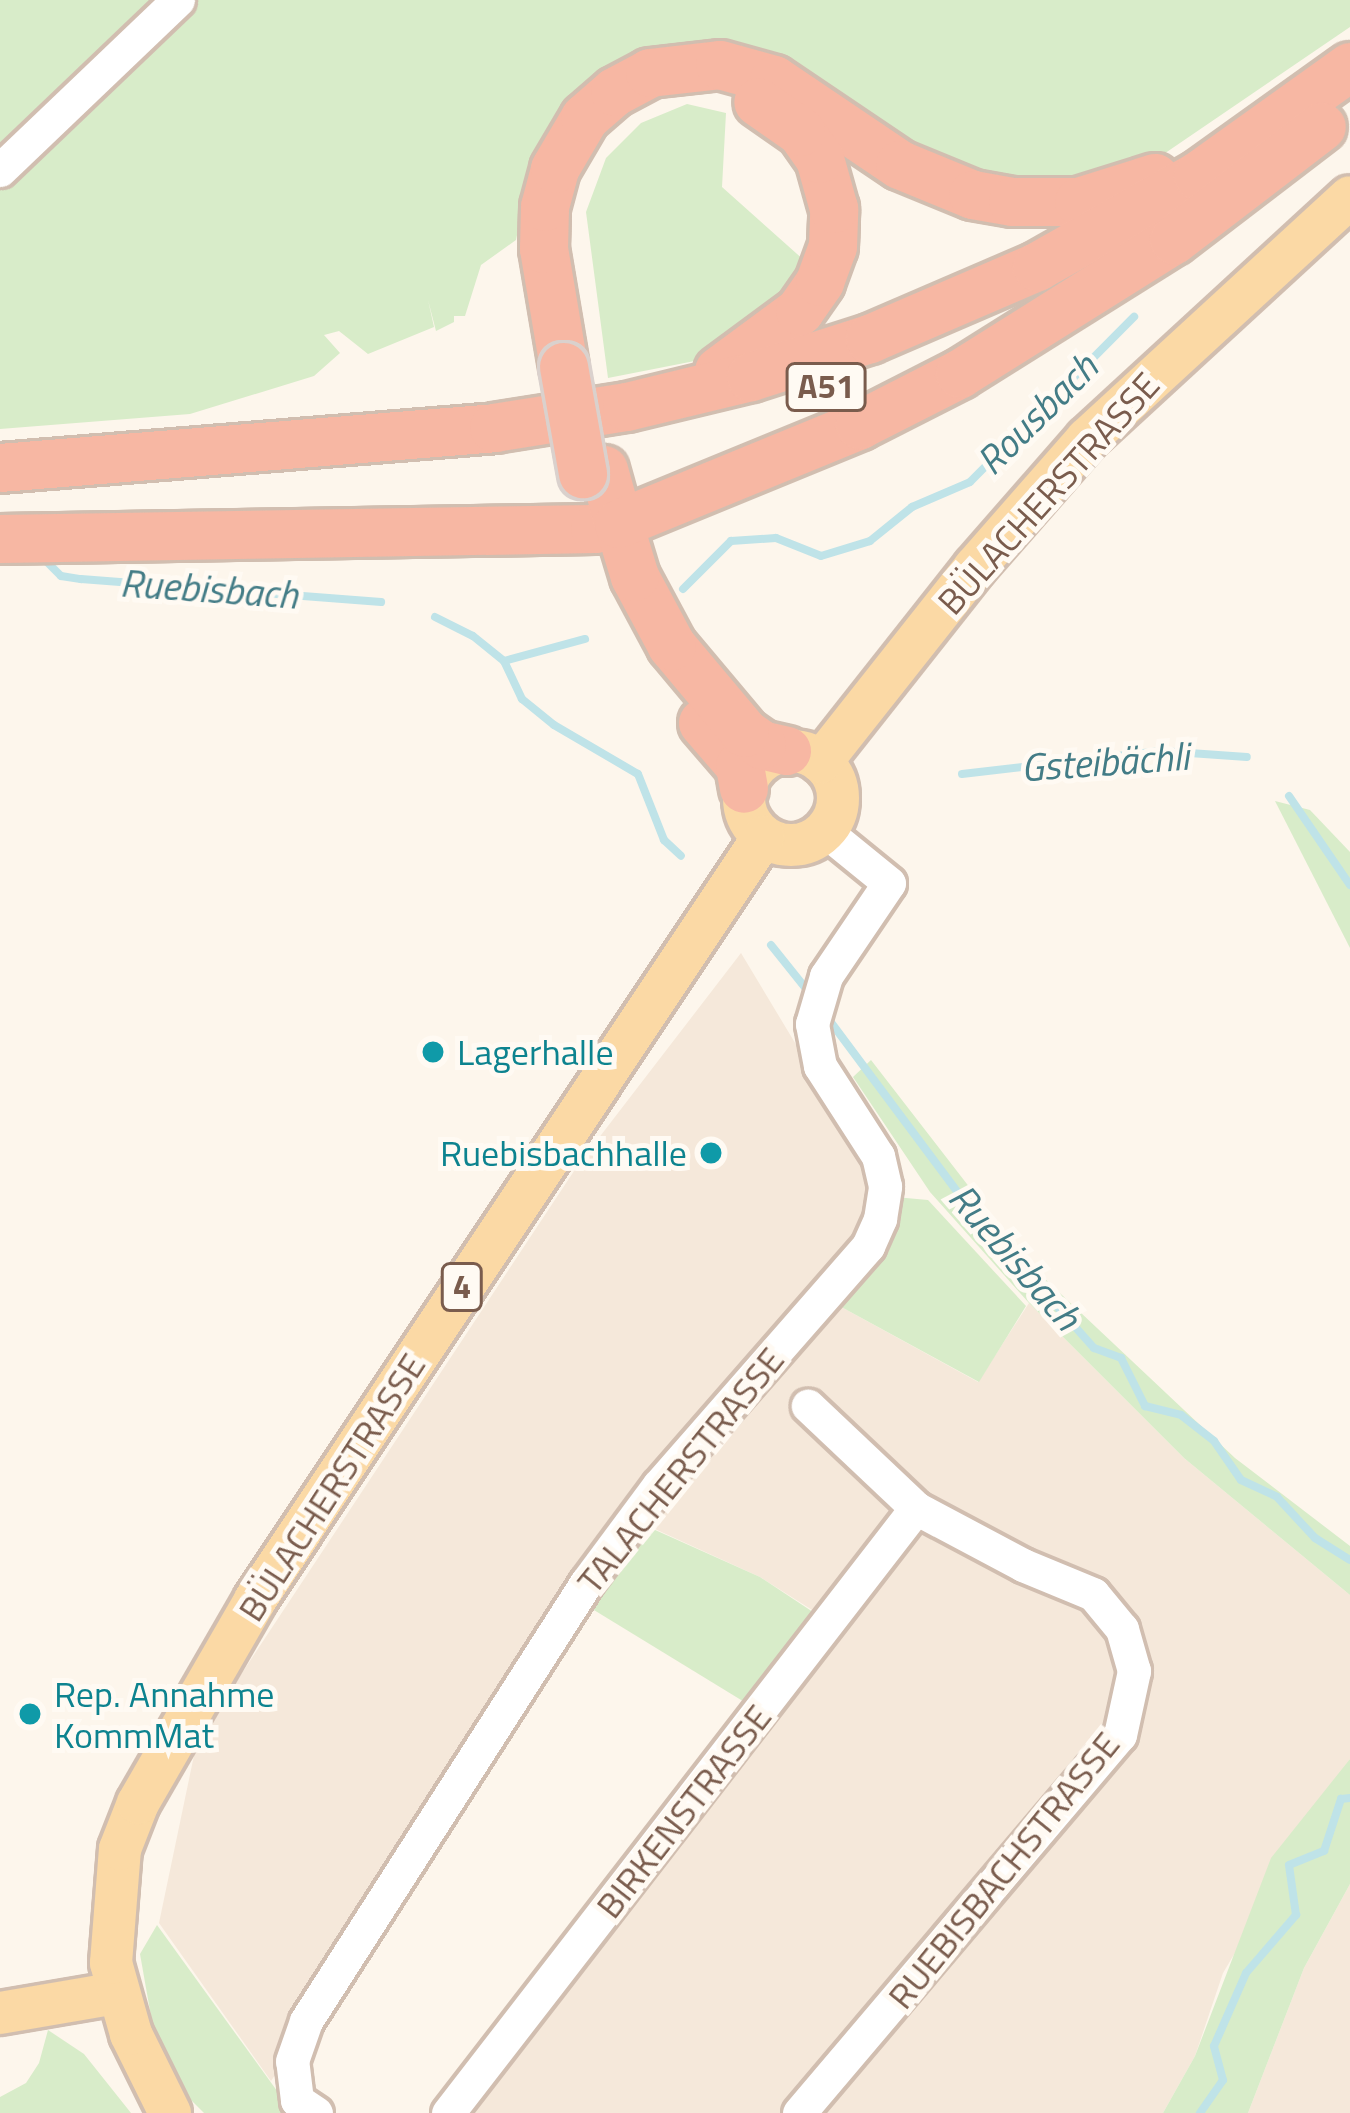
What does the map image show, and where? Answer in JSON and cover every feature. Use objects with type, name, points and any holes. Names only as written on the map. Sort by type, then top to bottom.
[{"type":"highway","points":[[744,789],[734,758],[662,675],[616,596],[575,365],[544,249],[545,207],[555,169],[585,118],[615,92],[650,73],[703,65],[756,74],[791,89],[917,174],[974,195],[1036,203],[1100,198],[1137,187],[1324,112]]},
{"type":"highway","name":"A51","points":[[0,501],[521,458],[758,408],[878,369],[1050,294],[1220,199],[1324,112],[1350,67]]},
{"type":"highway","points":[[575,365],[568,235],[573,195],[586,160],[608,130],[649,102],[682,92],[740,96],[772,110],[812,145],[831,189],[833,248],[812,296],[789,322],[686,394]]},
{"type":"highway","name":"A51","points":[[0,468],[477,430],[686,394],[870,339],[1000,284],[1324,112]]},
{"type":"highway","points":[[0,539],[607,526],[860,425],[960,374],[1174,240],[1324,112]]},
{"type":"highway","points":[[607,526],[672,646],[753,740],[804,756]]},
{"type":"main road","name":"BÜLACHERSTRASSE","points":[[804,756],[1087,439],[1350,196]]},
{"type":"main road","points":[[804,756],[838,796],[825,832],[794,846],[763,837],[746,816],[744,789],[755,766],[804,756]]},
{"type":"main road","name":"BÜLACHERSTRASSE","points":[[170,2113],[148,2077],[117,1993],[111,1930],[120,1849],[170,1742],[293,1544],[763,837]]},
{"type":"main road","points":[[0,2013],[117,1993]]},
{"type":"street","points":[[0,170],[178,0]]},
{"type":"street","name":"TALACHERSTRASSE","points":[[316,2113],[297,2100],[292,2061],[306,2021],[586,1582],[658,1486],[868,1246],[880,1219],[885,1186],[878,1156],[820,1066],[812,1024],[826,976],[889,883],[825,832]]},
{"type":"street","name":"RUEBISBACHSTRASSE","points":[[799,2113],[1120,1735],[1134,1671],[1122,1629],[1093,1594],[1022,1565],[916,1508],[808,1406]]},
{"type":"street","name":"BIRKENSTRASSE","points":[[448,2113],[916,1508]]},
{"type":"shaded area","points":[[741,953],[875,1176],[866,1234],[834,1303],[978,1382],[1029,1303],[1184,1458],[1350,1595],[1350,1759],[1223,1973],[1195,2056],[1163,2113],[463,2113],[839,1627],[760,1577],[644,1524],[271,2081],[159,1923],[197,1741],[578,1165]]},
{"type":"shaded area","points":[[1350,1884],[1350,2113],[1248,2113],[1304,1968]]},
{"type":"green space","points":[[0,0],[1350,0],[1350,27],[1133,175],[1021,195],[688,48],[528,181],[516,240],[481,265],[465,316],[454,316],[454,322],[436,331],[428,300],[434,327],[368,354],[339,331],[324,335],[340,353],[314,376],[190,414],[0,429]]},
{"type":"green space","points":[[687,104],[726,113],[722,187],[815,270],[710,358],[608,378],[586,212],[606,158],[641,123]]},
{"type":"green space","points":[[1275,801],[1310,810],[1350,852],[1350,948]]},
{"type":"green space","points":[[871,1060],[1028,1263],[1235,1458],[1350,1546],[1350,1595],[1184,1458],[1029,1303],[930,1192],[853,1077]]},
{"type":"green space","points":[[895,1197],[928,1200],[1026,1306],[979,1382],[834,1303]]},
{"type":"green space","points":[[644,1525],[760,1577],[816,1614],[746,1703],[589,1607]]},
{"type":"green space","points":[[1350,1759],[1350,1884],[1304,1968],[1248,2113],[1163,2113],[1195,2056],[1271,1858]]},
{"type":"green space","points":[[157,1925],[293,2113],[204,2113],[185,2094],[155,2039],[140,1954]]},
{"type":"green space","points":[[48,2030],[84,2054],[131,2113],[0,2113],[0,2097],[26,2083],[39,2063]]},
{"type":"waterway","name":"Rousbach","points":[[683,589],[731,541],[776,538],[821,556],[870,541],[912,507],[970,482],[1134,317]]},
{"type":"waterway","name":"Ruebisbach","points":[[44,559],[61,576],[81,579],[381,602]]},
{"type":"waterway","name":"Ruebisbach","points":[[435,617],[473,636],[504,661],[522,699],[554,725],[638,774],[664,840],[681,856]]},
{"type":"waterway","name":"Rousbach","points":[[504,661],[585,639]]},
{"type":"waterway","name":"Gsteibächli","points":[[962,774],[1161,751],[1247,757]]},
{"type":"waterway","name":"Gsteibächli","points":[[1289,796],[1350,885]]},
{"type":"waterway","name":"Ruebisbach","points":[[771,945],[811,995]]},
{"type":"waterway","name":"Ruebisbach","points":[[827,1017],[971,1210],[1094,1348],[1121,1358],[1145,1406],[1181,1415],[1214,1441],[1241,1480],[1277,1497],[1315,1538],[1350,1560]]},
{"type":"waterway","name":"Ruebisbach","points":[[1200,2113],[1223,2080],[1214,2046],[1246,1973],[1296,1915],[1289,1865],[1324,1851],[1341,1799],[1350,1798]]},
{"type":"place","name":"Lagerhalle","points":[[433,1052]]},
{"type":"place","name":"Ruebisbachhalle","points":[[711,1153]]},
{"type":"place","name":"Rep. Annahme KommMat","points":[[30,1714]]}]
